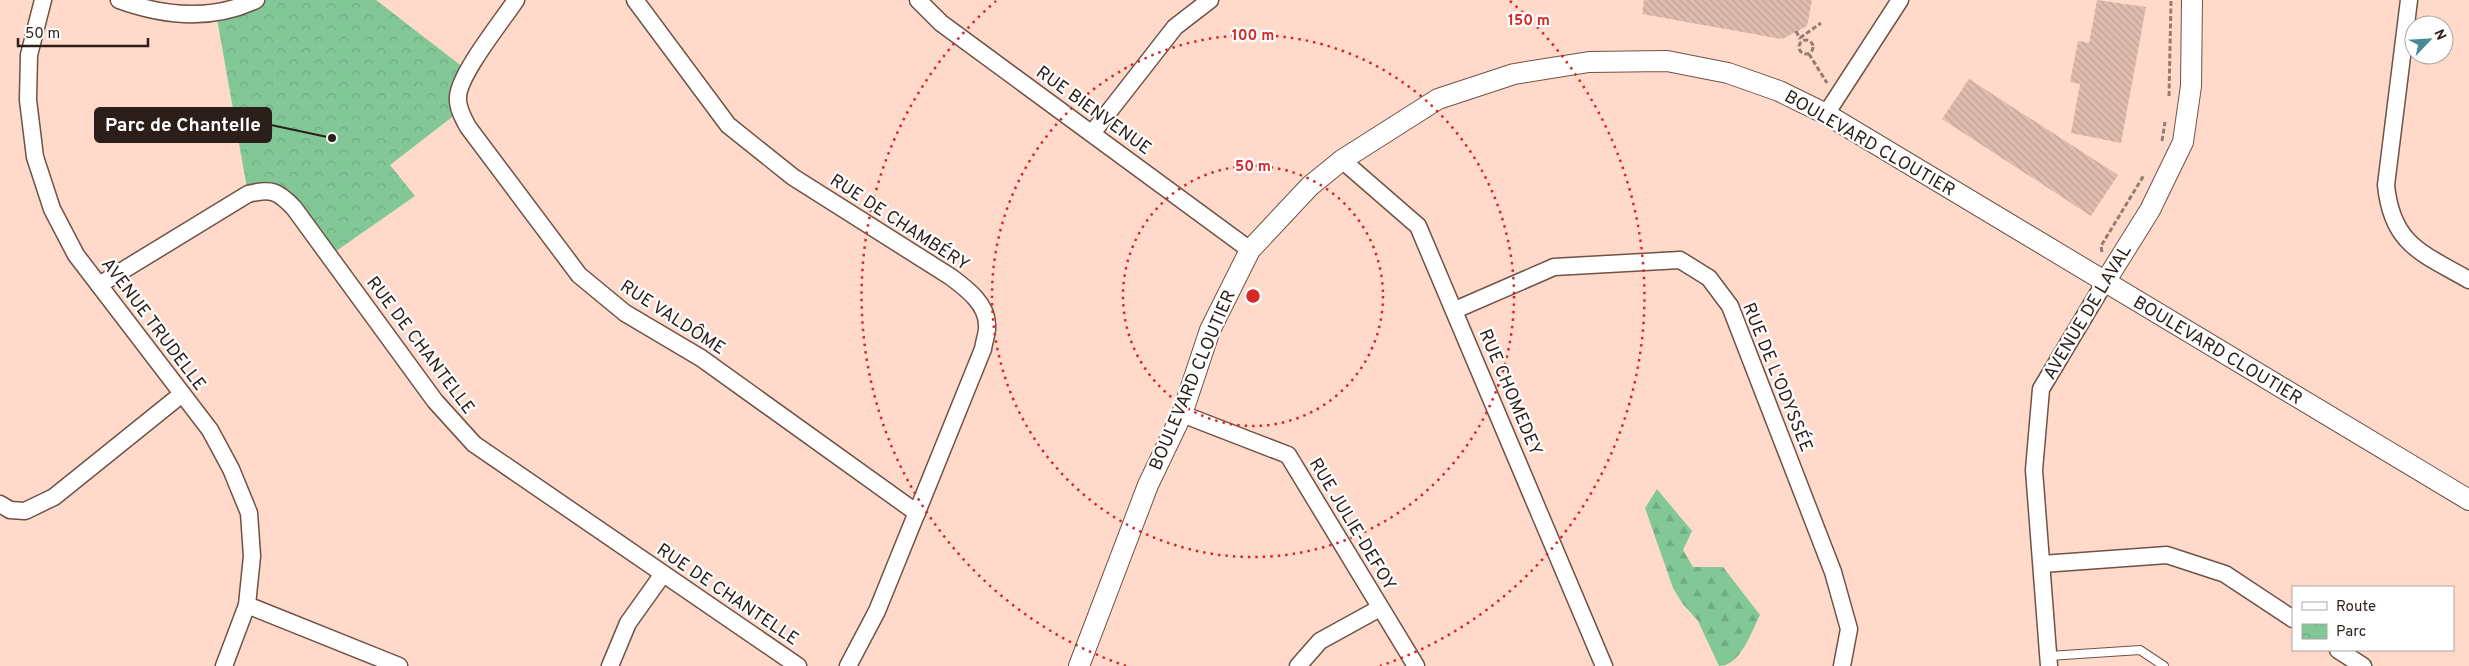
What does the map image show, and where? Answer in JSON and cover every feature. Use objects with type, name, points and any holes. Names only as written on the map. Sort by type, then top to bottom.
[{"type":"street","name":"AVENUE TRUDELLE","points":[[43,0],[29,55],[28,100],[35,157],[52,209],[76,254],[210,430],[231,469],[249,513],[252,556],[247,605],[224,666]]},
{"type":"street","points":[[119,0],[179,15],[216,13],[240,8],[256,0]]},
{"type":"street","name":"RUE VALDÔME","points":[[516,0],[468,71],[458,97],[460,112],[468,127],[579,275],[625,314],[701,358],[917,513]]},
{"type":"street","name":"RUE DE CHAMBÉRY","points":[[635,0],[728,126],[793,177],[952,278],[969,291],[982,307],[987,324],[983,349],[877,611],[848,666]]},
{"type":"street","name":"RUE BIENVENUE","points":[[918,0],[941,23],[1092,132],[1250,250]]},
{"type":"street","points":[[1092,132],[1175,27],[1210,0]]},
{"type":"street","points":[[1831,106],[1900,0]]},
{"type":"street","name":"AVENUE DE LAVAL","points":[[2049,661],[2034,470],[2041,389],[2150,210],[2183,142],[2191,86],[2192,0]]},
{"type":"street","points":[[2409,0],[2386,185],[2388,205],[2404,239],[2421,253],[2469,280]]},
{"type":"street","name":"BOULEVARD CLOUTIER","points":[[1079,666],[1148,485],[1182,414],[1210,330],[1250,250],[1310,186],[1342,160],[1438,99],[1514,74],[1588,62],[1667,62],[1728,73],[1779,91],[1831,106],[2105,282],[2469,500]]},
{"type":"street","name":"RUE CHOMEDEY","points":[[1342,160],[1418,226],[1604,666]]},
{"type":"street","name":"RUE DE CHANTELLE","points":[[99,285],[248,194],[272,191],[284,198],[294,208],[435,401],[474,444],[798,666]]},
{"type":"street","name":"RUE DE L'ODYSSÉE","points":[[1455,310],[1554,267],[1680,260],[1709,278],[1730,306],[1833,572],[1849,629],[1842,666]]},
{"type":"street","points":[[0,504],[10,510],[25,511],[54,497],[182,394]]},
{"type":"street","name":"RUE JULIE-DEFOY","points":[[1182,414],[1288,455],[1416,666]]},
{"type":"street","points":[[2042,564],[2167,555],[2225,574],[2292,618]]},
{"type":"street","points":[[610,666],[628,623],[663,574]]},
{"type":"street","points":[[247,605],[399,666]]},
{"type":"street","name":"RUE JULIE-DEFOY","points":[[1298,666],[1320,642],[1380,608]]},
{"type":"street","points":[[2340,651],[2363,666]]},
{"type":"lane","points":[[2049,661],[2140,650],[2164,666]]},
{"type":"path","points":[[2169,102],[2171,0]]},
{"type":"path","points":[[1809,54],[1801,52],[1799,47],[1801,40],[1821,22]]},
{"type":"path","points":[[1796,31],[1801,40]]},
{"type":"path","points":[[1801,40],[1811,42],[1813,46],[1809,54],[1831,106]]},
{"type":"path","points":[[2159,146],[2166,120]]},
{"type":"path","points":[[2105,282],[2101,246],[2148,170]]},
{"type":"green space","points":[[256,0],[376,0],[468,71],[460,111],[390,165],[415,196],[329,256],[284,198],[248,194],[216,13]]},
{"type":"green space","points":[[1657,489],[1692,531],[1683,550],[1693,567],[1723,567],[1760,615],[1740,654],[1727,664],[1719,666],[1698,621],[1682,603],[1673,588],[1645,508]]},
{"type":"building","points":[[1644,0],[1812,0],[1807,26],[1782,39],[1642,14]]},
{"type":"building","points":[[2097,0],[2146,7],[2121,143],[2071,133],[2080,84],[2070,82],[2078,41],[2089,43]]},
{"type":"building","points":[[1969,79],[2118,175],[2091,216],[1942,119]]},
{"type":"place","name":"Parc de Chantelle","points":[[332,138]]}]
